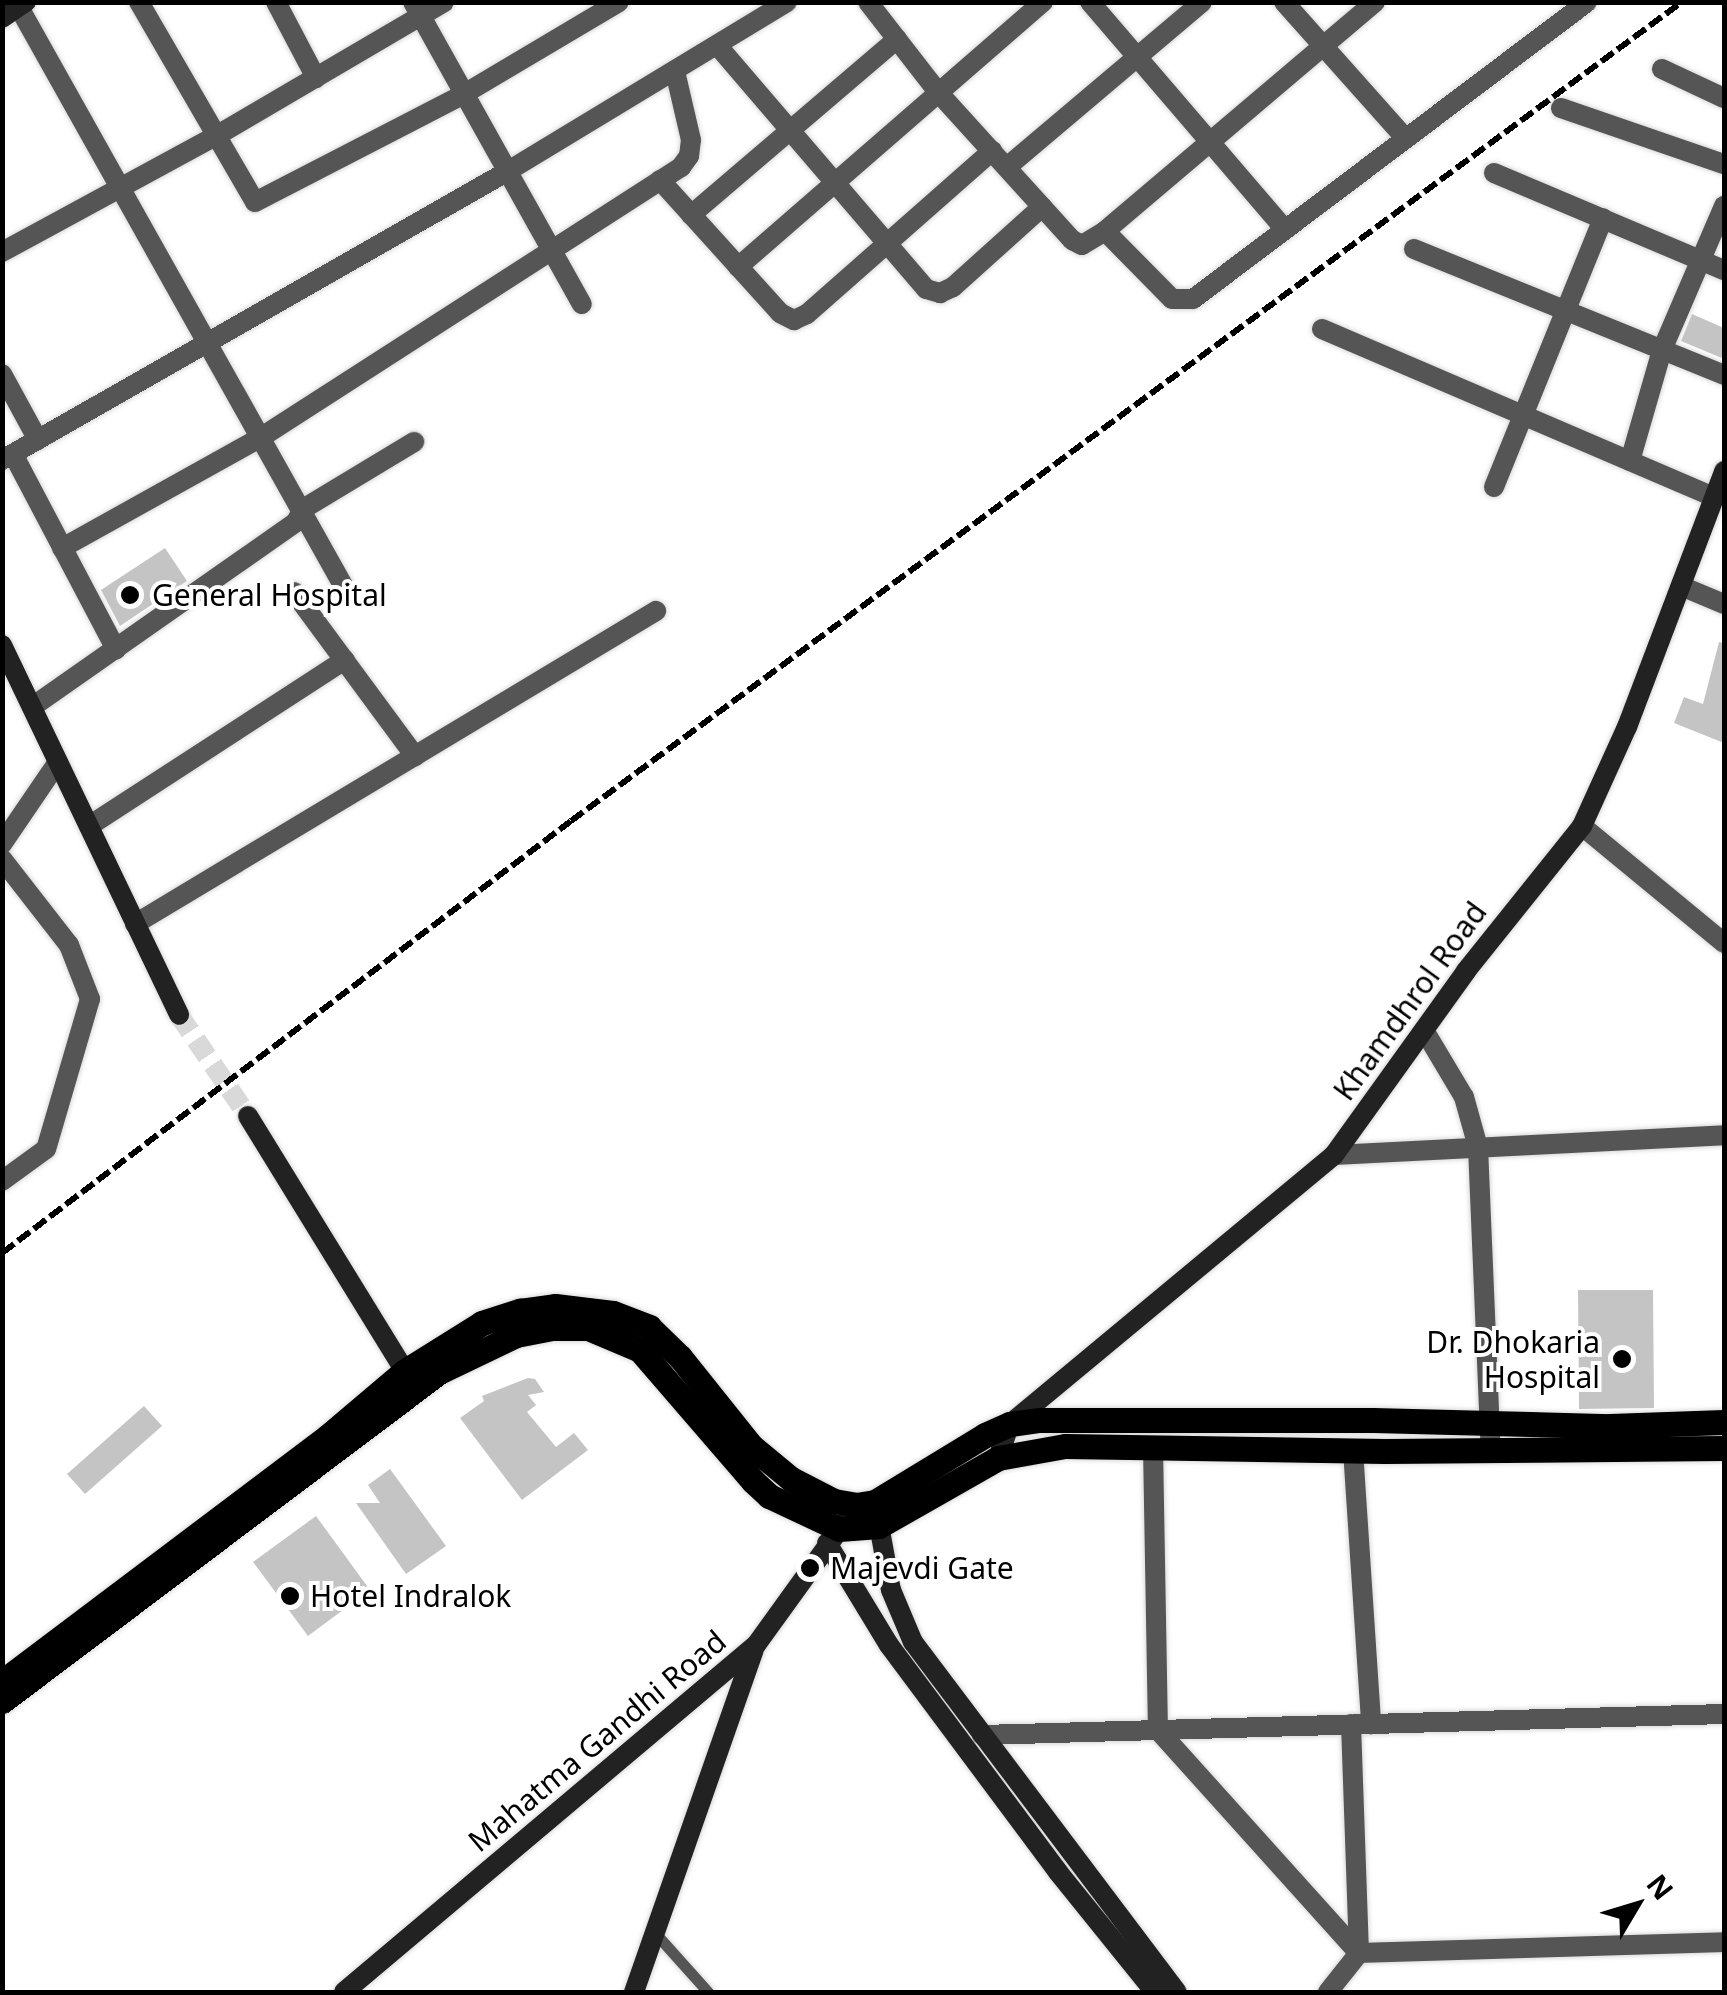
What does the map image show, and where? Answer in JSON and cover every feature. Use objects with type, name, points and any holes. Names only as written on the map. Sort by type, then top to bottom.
[{"type":"main road","name":"Khamdhrol Road","points":[[1010,1424],[1334,1155],[1424,1030],[1582,826],[1627,727],[1724,470]]},
{"type":"main road","points":[[2,645],[179,1015]]},
{"type":"main road","points":[[248,1116],[405,1371]]},
{"type":"main road","points":[[2,1682],[326,1437],[405,1371],[482,1323],[520,1311],[555,1306],[613,1313],[650,1327],[680,1357],[751,1446],[791,1479],[834,1500],[870,1511],[998,1458],[1065,1446],[1491,1451],[1724,1448]]},
{"type":"main road","points":[[2,1701],[265,1507],[425,1382],[482,1348],[516,1335],[588,1328],[640,1350],[761,1488],[833,1536],[889,1644],[1058,1872],[1155,1992]]},
{"type":"main road","points":[[833,1536],[1010,1424],[1610,1426],[1724,1422]]},
{"type":"main road","points":[[998,1458],[1010,1424]]},
{"type":"main road","points":[[870,1511],[891,1590],[906,1628],[1177,1992]]},
{"type":"main road","name":"Mahatma Gandhi Road","points":[[344,1992],[756,1645],[833,1536]]},
{"type":"main road","points":[[634,1992],[756,1645]]},
{"type":"street","points":[[139,2],[255,202],[464,94],[619,2]]},
{"type":"street","points":[[276,2],[316,78]]},
{"type":"street","points":[[2,252],[316,78],[417,9],[444,2]]},
{"type":"street","points":[[116,649],[8,457],[508,172],[788,2]]},
{"type":"street","points":[[868,2],[938,90],[1072,240],[1082,245],[1105,232],[1375,2]]},
{"type":"street","points":[[738,266],[1043,2]]},
{"type":"street","points":[[1090,2],[1284,228]]},
{"type":"street","points":[[1006,167],[1202,2]]},
{"type":"street","points":[[1284,2],[1405,138]]},
{"type":"street","points":[[1105,232],[1172,298],[1192,299],[1586,2]]},
{"type":"street","points":[[16,8],[344,587]]},
{"type":"street","points":[[417,9],[582,304]]},
{"type":"street","points":[[691,215],[897,39]]},
{"type":"street","points":[[717,45],[926,289],[940,293],[1042,207]]},
{"type":"street","points":[[1662,69],[1724,98]]},
{"type":"street","points":[[62,548],[260,438],[660,180],[689,156],[691,140],[674,71]]},
{"type":"street","points":[[1562,108],[1724,164]]},
{"type":"street","points":[[660,180],[780,313],[794,320],[807,314],[992,151]]},
{"type":"street","points":[[1494,173],[1724,270]]},
{"type":"street","points":[[1630,461],[1662,350],[1724,206]]},
{"type":"street","points":[[1494,488],[1603,218]]},
{"type":"street","points":[[1414,249],[1724,375]]},
{"type":"street","points":[[1322,328],[1714,497]]},
{"type":"street","points":[[2,374],[38,440]]},
{"type":"street","points":[[32,707],[296,522],[302,509],[414,442]]},
{"type":"street","points":[[1681,586],[1724,604]]},
{"type":"street","points":[[294,592],[415,756]]},
{"type":"street","points":[[135,924],[656,612]]},
{"type":"street","points":[[89,826],[344,660]]},
{"type":"street","points":[[2,844],[58,762]]},
{"type":"street","points":[[1582,826],[1724,943]]},
{"type":"street","points":[[2,859],[69,945],[90,999],[46,1149],[2,1182]]},
{"type":"street","points":[[1424,1030],[1464,1098],[1478,1148],[1491,1451]]},
{"type":"street","points":[[1334,1155],[1724,1135]]},
{"type":"street","points":[[1153,1446],[1158,1730],[1358,1952],[1724,1942]]},
{"type":"street","points":[[1328,1992],[1358,1952],[1361,1724],[1352,1450]]},
{"type":"street","points":[[982,1735],[1724,1714]]},
{"type":"lane","points":[[656,1934],[708,1992]]},
{"type":"building","points":[[1692,314],[1724,328],[1724,359],[1681,341]]},
{"type":"building","points":[[165,548],[187,581],[120,626],[101,590]]},
{"type":"building","points":[[1719,642],[1724,643],[1724,743],[1674,723],[1684,697],[1703,704]]},
{"type":"building","points":[[1578,1290],[1653,1290],[1654,1408],[1579,1409]]},
{"type":"building","points":[[528,1378],[535,1379],[544,1392],[528,1395],[536,1405],[527,1412],[556,1447],[574,1433],[588,1450],[522,1500],[460,1418],[484,1401],[482,1396]]},
{"type":"building","points":[[144,1406],[162,1426],[85,1494],[67,1474]]},
{"type":"building","points":[[390,1469],[446,1546],[406,1574],[356,1503],[380,1503],[368,1485]]},
{"type":"building","points":[[316,1516],[370,1590],[308,1636],[253,1562]]},
{"type":"tunnel","points":[[179,1015],[248,1116]]},
{"type":"railway","points":[[2,1253],[571,821],[1682,2]]},
{"type":"place","name":"General Hospital","points":[[130,595]]},
{"type":"place","name":"Dr. Dhokaria Hospital","points":[[1622,1359]]},
{"type":"place","name":"Majevdi Gate","points":[[810,1568]]},
{"type":"place","name":"Hotel Indralok","points":[[290,1596]]}]
